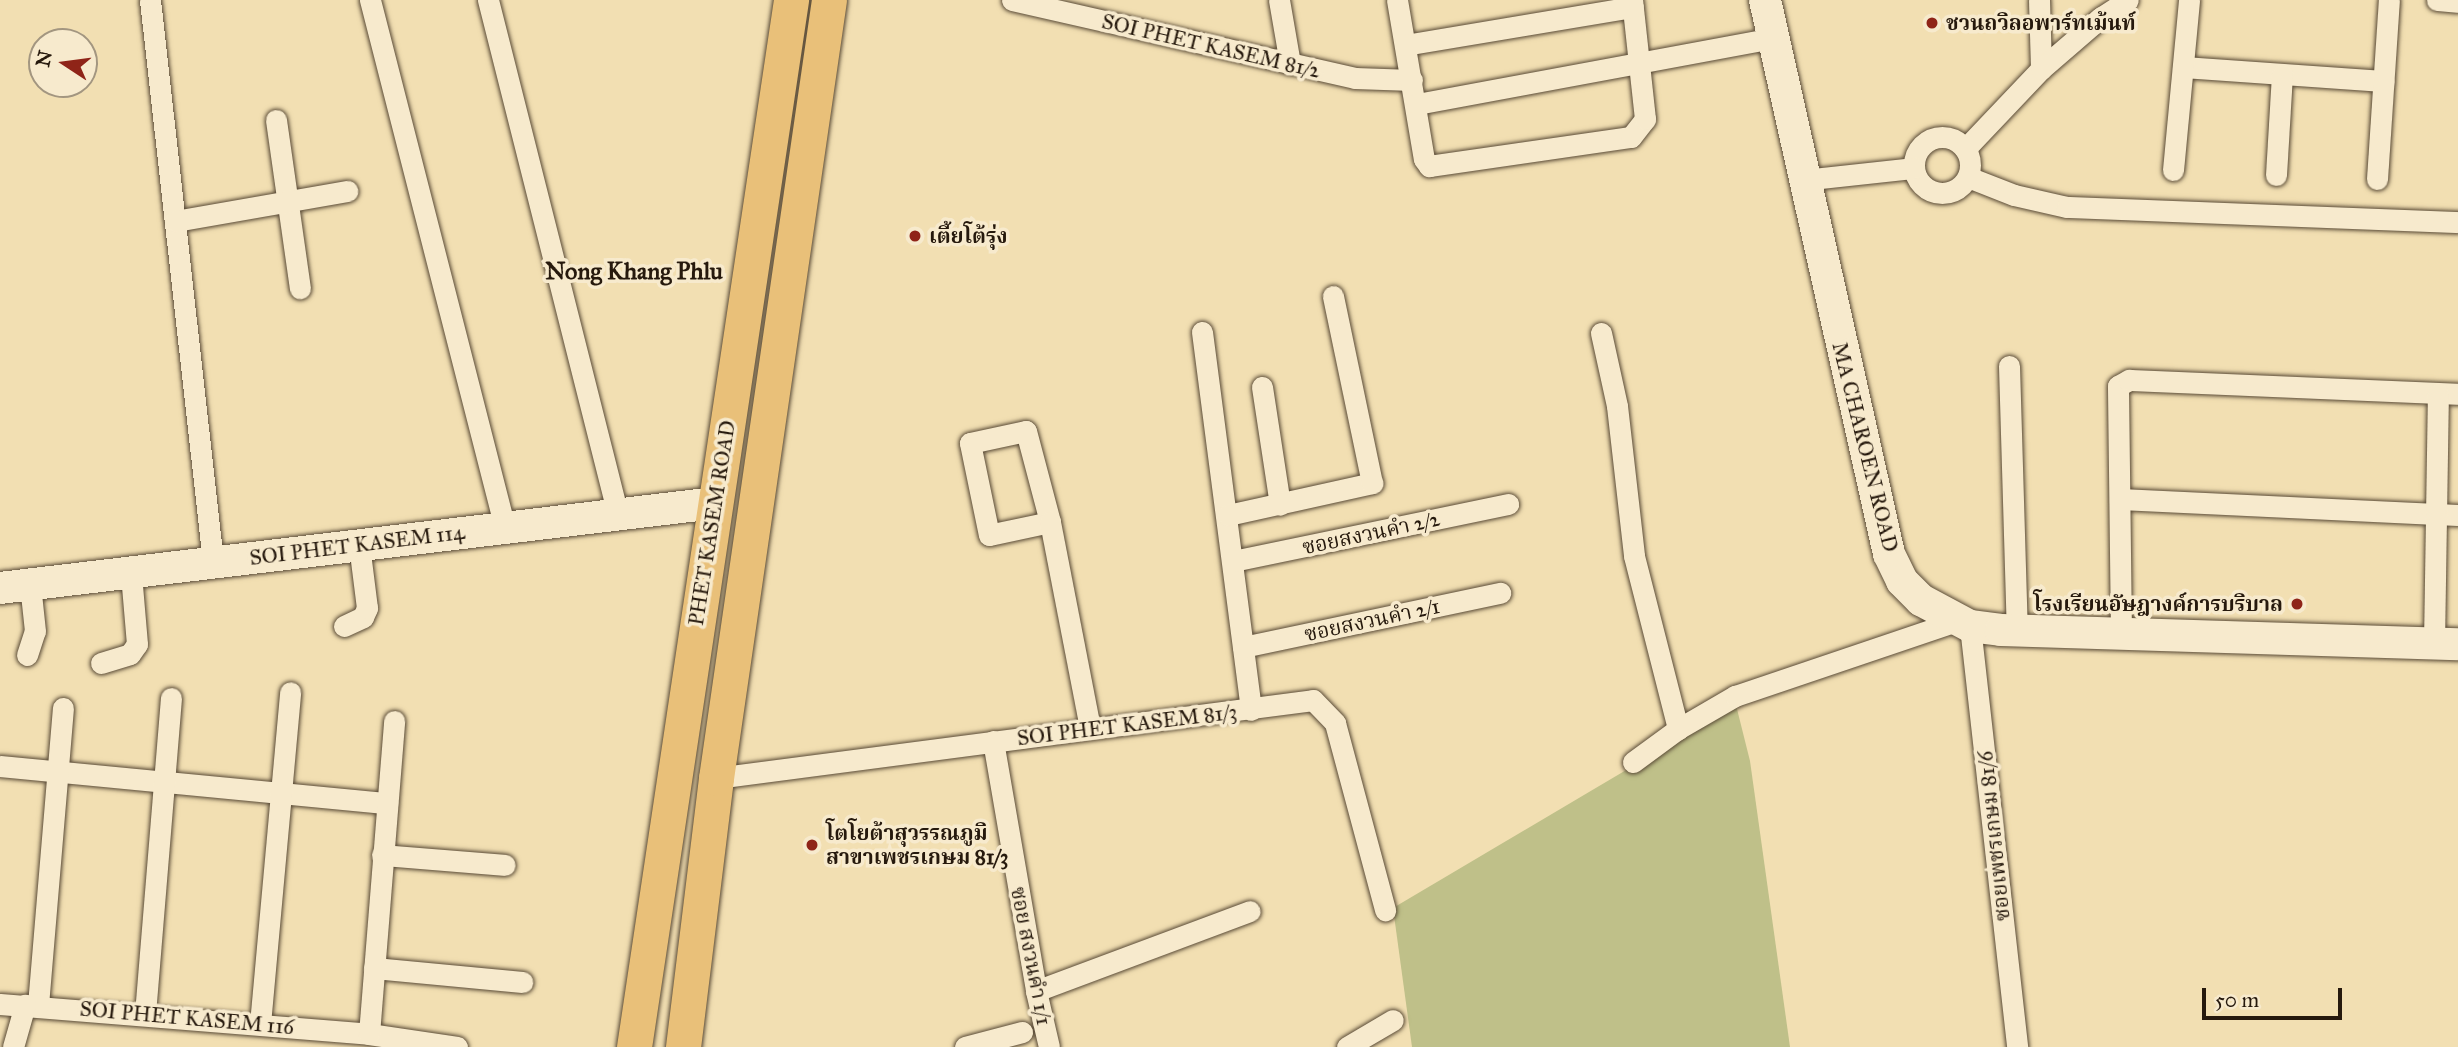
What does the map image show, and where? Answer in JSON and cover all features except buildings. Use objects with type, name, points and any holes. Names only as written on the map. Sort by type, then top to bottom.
[{"type":"main road","name":"PHET KASEM ROAD","points":[[634,1047],[791,0]]},
{"type":"main road","name":"PHET KASEM ROAD","points":[[683,1047],[716,778],[829,0]]},
{"type":"main road","name":"MA CHAROEN ROAD","points":[[1765,0],[1803,180],[1889,554],[1902,581],[1920,600],[1963,623],[2017,631],[2446,644]]},
{"type":"main road","name":"SOI PHET KASEM 114","points":[[15,586],[715,503]]},
{"type":"street","points":[[150,0],[213,562]]},
{"type":"street","points":[[370,0],[505,528]]},
{"type":"street","points":[[488,0],[618,515]]},
{"type":"street","name":"SOI PHET KASEM 81/2","points":[[1012,0],[1066,6],[1290,64],[1355,78],[1412,80]]},
{"type":"street","points":[[1279,0],[1290,64]]},
{"type":"street","points":[[1396,0],[1405,46],[1417,104],[1424,159],[1429,166],[1631,137],[1642,128],[1640,62],[1632,3],[1405,46]]},
{"type":"street","points":[[2039,0],[2041,69]]},
{"type":"street","points":[[1965,149],[2096,9],[2128,0]]},
{"type":"street","points":[[2173,170],[2189,0]]},
{"type":"street","points":[[2377,179],[2389,0]]},
{"type":"street","points":[[2437,0],[2458,2]]},
{"type":"street","points":[[1417,104],[1773,38]]},
{"type":"street","points":[[2183,67],[2384,81]]},
{"type":"street","points":[[2276,175],[2282,75]]},
{"type":"street","points":[[276,120],[285,205],[300,288]]},
{"type":"street","points":[[1932,138],[1950,138],[1965,149],[1968,177],[1956,191],[1938,194],[1921,186],[1913,168],[1918,150],[1932,138]]},
{"type":"street","points":[[1803,180],[1913,168]]},
{"type":"street","points":[[1968,177],[2014,195],[2067,206],[2458,222]]},
{"type":"street","points":[[176,221],[285,205],[347,191]]},
{"type":"street","points":[[1227,515],[1372,483],[1333,296]]},
{"type":"street","points":[[1202,332],[1251,710]]},
{"type":"street","points":[[1601,332],[1619,419],[1634,556],[1678,729]]},
{"type":"street","points":[[2009,366],[2017,631]]},
{"type":"street","points":[[2121,634],[2120,499],[2115,395],[2118,386],[2129,380],[2448,394],[2435,514],[2446,644]]},
{"type":"street","points":[[1262,387],[1280,505]]},
{"type":"street","points":[[1049,522],[989,535],[970,443],[1026,431],[1049,522],[1090,727]]},
{"type":"street","points":[[2120,499],[2458,515]]},
{"type":"street","name":"ซอยสงวนคำ 2/2","points":[[1233,561],[1508,504]]},
{"type":"street","points":[[344,626],[363,617],[367,608],[359,545]]},
{"type":"street","points":[[101,663],[130,654],[137,644],[131,574]]},
{"type":"street","points":[[15,586],[35,631],[27,655]]},
{"type":"street","name":"ซอยสงวนคำ 2/1","points":[[1243,647],[1500,593]]},
{"type":"street","points":[[1633,762],[1678,729],[1735,696],[1963,623]]},
{"type":"street","name":"ซอยเพชรเกษม 81/6","points":[[1963,623],[2017,1047]]},
{"type":"street","points":[[260,1024],[290,692]]},
{"type":"street","points":[[145,1014],[170,698]]},
{"type":"street","name":"SOI PHET KASEM 81/3","points":[[716,778],[1090,727],[1251,710],[1314,700],[1335,723],[1385,910]]},
{"type":"street","points":[[13,1047],[32,1005],[63,708]]},
{"type":"street","points":[[369,1034],[394,721]]},
{"type":"street","name":"ซอย สงวนคำ 1/1","points":[[993,741],[1035,991],[1049,1047]]},
{"type":"street","points":[[0,766],[58,770],[164,784],[387,803]]},
{"type":"street","points":[[382,855],[505,865]]},
{"type":"street","points":[[1035,991],[1250,911]]},
{"type":"street","points":[[374,968],[522,982]]},
{"type":"street","name":"SOI PHET KASEM 116","points":[[0,1004],[369,1034],[457,1047]]},
{"type":"street","points":[[1347,1047],[1393,1020]]},
{"type":"street","points":[[965,1047],[1022,1032]]},
{"type":"green space","points":[[1736,705],[1750,761],[1790,1047],[1412,1047],[1393,908]]},
{"type":"place","name":"ชวนถวิลอพาร์ทเม้นท์","points":[[1932,23]]},
{"type":"place","name":"เตี้ยโต้รุ่ง","points":[[915,236]]},
{"type":"place","name":"โรงเรียนอัษฎางค์การบริบาล","points":[[2297,604]]},
{"type":"place","name":"โตโยต้าสุวรรณภูมิ สาขาเพชรเกษม 81/3","points":[[812,845]]},
{"type":"district","name":"Nong Khang Phlu","points":[[634,272]]}]
